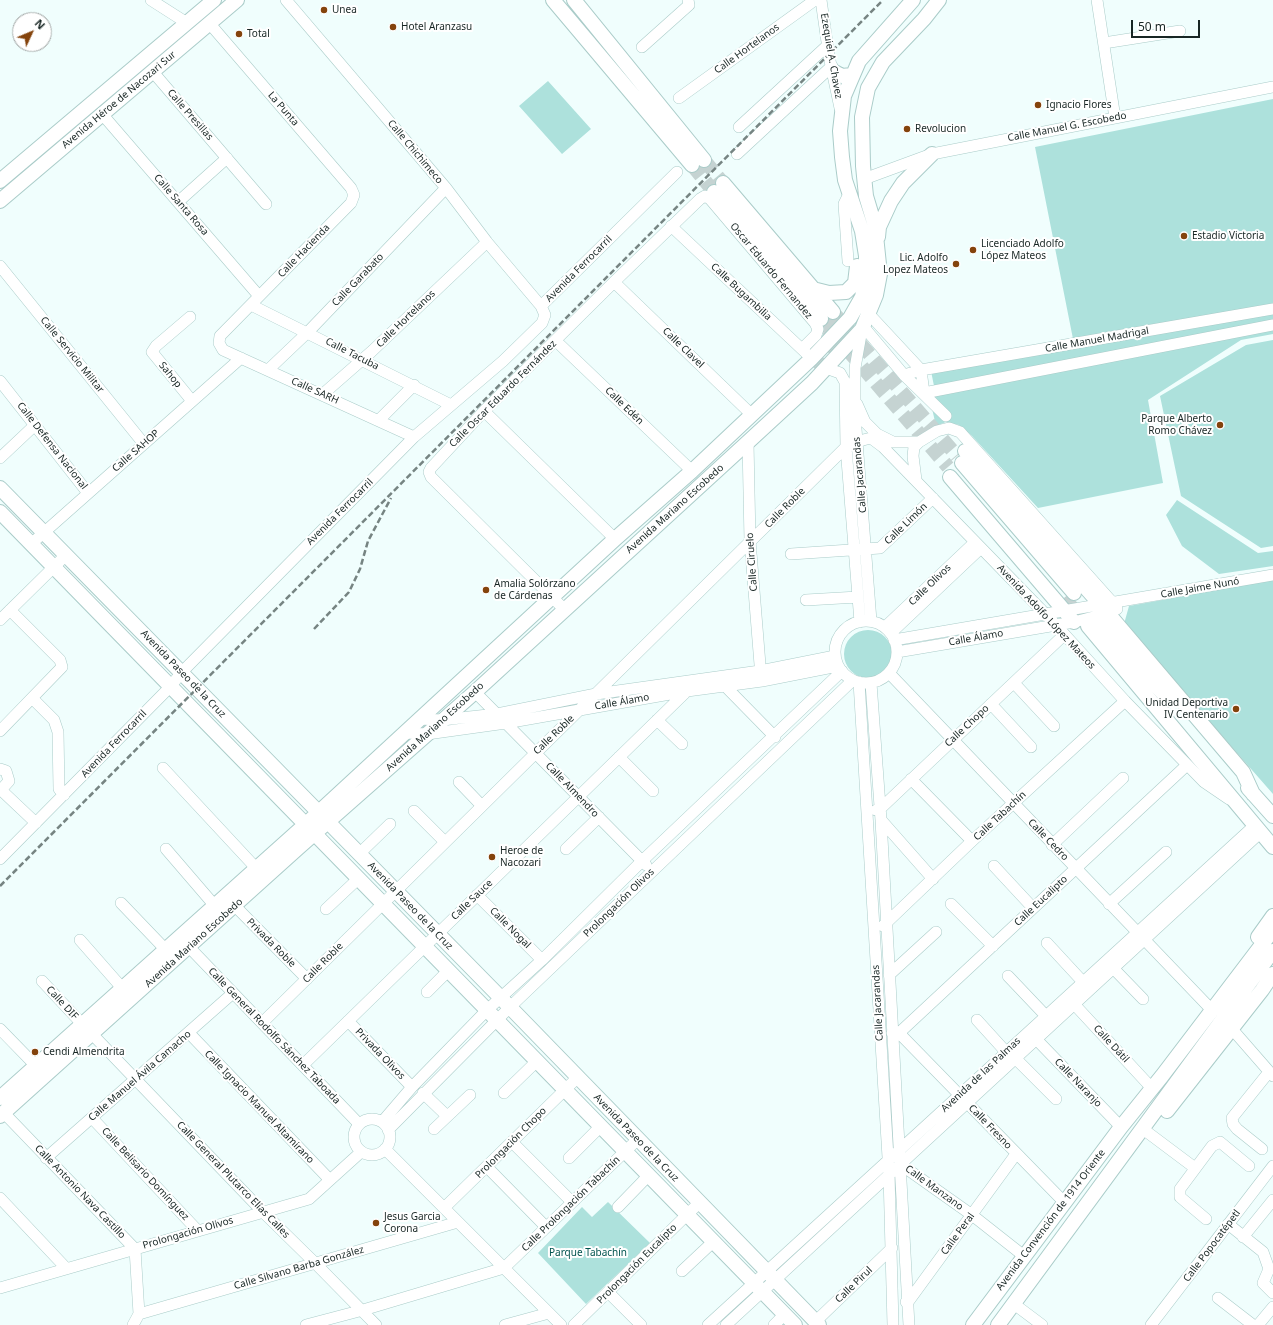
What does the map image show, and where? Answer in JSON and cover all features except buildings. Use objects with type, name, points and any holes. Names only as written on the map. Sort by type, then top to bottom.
[{"type":"main road","name":"Avenida Héroe de Nacozari Sur","points":[[0,181],[214,0]]},
{"type":"main road","name":"Avenida Héroe de Nacozari Sur","points":[[0,201],[238,0]]},
{"type":"main road","points":[[553,0],[698,163],[574,0]]},
{"type":"main road","points":[[813,289],[838,294],[846,292],[855,283],[857,265],[850,221],[850,196],[842,157],[840,130],[844,96],[859,61],[870,46],[913,0]]},
{"type":"main road","points":[[877,241],[864,179],[862,117],[868,88],[882,62],[924,18],[938,0]]},
{"type":"main road","points":[[832,68],[842,76],[852,76]]},
{"type":"main road","points":[[877,241],[879,227],[891,201],[903,183],[932,154]]},
{"type":"main road","points":[[842,157],[847,166],[864,179]]},
{"type":"main road","points":[[714,190],[813,289],[827,316],[714,190]]},
{"type":"main road","name":"Avenida Mariano Escobedo","points":[[2,1114],[87,1029],[123,989],[256,868],[311,828],[427,734],[748,442],[813,361],[850,318],[862,297],[866,278],[866,256],[862,232],[850,196]]},
{"type":"main road","name":"Avenida Mariano Escobedo","points":[[324,817],[419,719],[615,539],[692,471],[751,414],[813,361],[864,323],[876,295],[880,274],[877,241]]},
{"type":"main road","points":[[658,502],[680,492],[813,361]]},
{"type":"main road","points":[[955,463],[1099,614],[1243,772],[1250,783],[1253,794],[1273,816]]},
{"type":"main road","points":[[955,463],[1068,601],[1099,614],[1235,803],[1273,847]]},
{"type":"main road","points":[[955,463],[1068,601]]},
{"type":"main road","name":"Avenida Paseo de la Cruz","points":[[0,488],[324,817],[637,1140],[817,1323]]},
{"type":"main road","name":"Avenida Paseo de la Cruz","points":[[0,512],[796,1325]]},
{"type":"main road","name":"Avenida Mariano Escobedo","points":[[0,1098],[36,1066],[87,1029],[189,948],[235,906],[311,828]]},
{"type":"main road","name":"Avenida Convención de 1914 Oriente","points":[[1130,1116],[1148,1084],[1208,1006],[1273,916]]},
{"type":"main road","name":"Avenida Convención de 1914 Oriente","points":[[973,1325],[1120,1127],[1162,1076],[1273,930]]},
{"type":"main road","name":"Avenida Convención de 1914 Oriente","points":[[998,1325],[1273,951]]},
{"type":"main road","name":"Avenida Convención de 1914 Oriente","points":[[1132,1143],[1154,1126],[1232,1029],[1273,974]]},
{"type":"street","points":[[150,0],[187,23]]},
{"type":"street","name":"Calle Chichimeco","points":[[286,0],[446,188],[487,242],[541,306]]},
{"type":"street","points":[[642,47],[689,5],[688,0]]},
{"type":"street","name":"Calle Hortelanos","points":[[679,98],[815,0]]},
{"type":"street","name":"Ezequiel A. Chavez","points":[[821,0],[832,68],[842,113]]},
{"type":"street","points":[[1096,0],[1115,118]]},
{"type":"street","name":"La Punta","points":[[210,24],[351,188],[354,196]]},
{"type":"street","points":[[1104,43],[1180,31]]},
{"type":"street","points":[[739,127],[828,45]]},
{"type":"street","points":[[737,154],[832,68]]},
{"type":"street","name":"Calle Presillas","points":[[153,72],[266,204]]},
{"type":"street","name":"Calle Manuel G. Escobedo","points":[[864,179],[932,154],[1273,87]]},
{"type":"street","name":"Calle Santa Rosa","points":[[102,114],[260,296]]},
{"type":"street","points":[[178,202],[227,158]]},
{"type":"street","name":"Avenida Ferrocarril","points":[[0,860],[170,687],[182,672],[414,437],[503,361],[542,323],[545,315],[541,306],[677,172]]},
{"type":"street","name":"Calle Garabato","points":[[268,370],[308,332],[446,188]]},
{"type":"street","name":"Calle Oscar Eduardo Fernández","points":[[552,597],[431,477],[429,472],[484,411],[614,282],[700,199],[714,190]]},
{"type":"street","name":"Oscar Eduardo Fernandez","points":[[714,190],[710,199],[815,323],[818,329],[813,361]]},
{"type":"street","name":"Calle Hacienda","points":[[219,343],[220,336],[351,203],[354,196]]},
{"type":"street","points":[[848,261],[844,204],[850,196]]},
{"type":"street","name":"Calle Bugambilia","points":[[671,226],[813,361]]},
{"type":"street","name":"Calle Hortelanos","points":[[323,394],[363,359],[487,242]]},
{"type":"street","name":"Calle Servicio Militar","points":[[0,266],[144,444]]},
{"type":"street","name":"Calle Clavel","points":[[614,282],[751,414]]},
{"type":"street","name":"Calle Tacuba","points":[[251,305],[363,359],[451,405]]},
{"type":"street","name":"Calle Manuel Madrigal","points":[[904,375],[921,370],[1273,309]]},
{"type":"street","name":"Sahop","points":[[190,317],[156,346],[152,352],[192,401]]},
{"type":"street","points":[[864,323],[921,370],[924,393]]},
{"type":"street","points":[[864,323],[904,375],[946,416]]},
{"type":"street","name":"Calle Jacarandas","points":[[864,323],[855,368],[854,392],[871,621]]},
{"type":"street","name":"Calle Manuel Madrigal","points":[[924,393],[1273,325]]},
{"type":"street","name":"Calle Edén","points":[[556,341],[692,471]]},
{"type":"street","name":"Calle SARH","points":[[219,343],[223,350],[323,394],[414,437]]},
{"type":"street","name":"Calle SAHOP","points":[[31,544],[241,358]]},
{"type":"street","name":"Calle Jacarandas","points":[[813,361],[840,373],[845,382],[846,447],[860,622]]},
{"type":"street","name":"Calle Defensa Nacional","points":[[0,381],[88,493]]},
{"type":"street","points":[[379,420],[414,385]]},
{"type":"street","points":[[854,392],[865,422],[877,434],[885,440],[897,443],[919,442]]},
{"type":"street","points":[[484,411],[615,539]]},
{"type":"street","points":[[0,458],[35,425]]},
{"type":"street","points":[[916,481],[912,456],[914,447],[937,430],[949,428],[960,432],[1099,614]]},
{"type":"street","name":"Avenida Adolfo López Mateos","points":[[857,442],[871,438],[884,447],[1055,624],[1125,701],[1204,782],[1235,803]]},
{"type":"street","name":"Calle Ciruelo","points":[[748,442],[750,541],[761,676]]},
{"type":"street","name":"Calle Roble","points":[[262,1023],[846,447],[857,442]]},
{"type":"street","name":"Calle Limón","points":[[791,554],[880,548],[932,498]]},
{"type":"street","name":"Calle Olivos","points":[[890,633],[978,545]]},
{"type":"street","points":[[0,620],[66,555]]},
{"type":"street","name":"Calle Jaime Nunó","points":[[1068,601],[1099,614],[1128,601],[1273,576]]},
{"type":"street","points":[[552,597],[564,609]]},
{"type":"street","points":[[806,600],[858,597]]},
{"type":"street","name":"Calle Álamo","points":[[890,633],[1045,614],[1068,601]]},
{"type":"street","points":[[0,731],[62,667],[60,660],[10,610]]},
{"type":"street","name":"Calle Álamo","points":[[897,652],[1055,624],[1099,614]]},
{"type":"street","points":[[871,621],[890,633],[897,652],[895,664],[888,673],[879,680],[871,683],[856,681],[839,664],[836,646],[844,630],[851,625],[871,621]]},
{"type":"street","name":"Calle Chopo","points":[[880,809],[1064,635]]},
{"type":"street","name":"Calle Álamo","points":[[419,719],[442,720],[497,714],[596,694],[687,686],[839,664]]},
{"type":"street","name":"Prolongación Olivos","points":[[505,1003],[542,960],[582,920],[642,861],[775,737],[839,664]]},
{"type":"street","name":"Calle Cedro","points":[[888,673],[1208,1006]]},
{"type":"street","name":"Calle Álamo","points":[[406,733],[427,734],[506,723],[580,710],[687,686],[726,687],[761,676]]},
{"type":"street","name":"Calle Jacarandas","points":[[856,681],[868,812],[887,1161],[889,1174],[893,1325]]},
{"type":"street","name":"Prolongación Olivos","points":[[385,1126],[412,1087],[505,1003],[592,929],[856,681]]},
{"type":"street","name":"Calle Jacarandas","points":[[871,683],[881,820],[886,924],[896,1033],[900,1164],[909,1325]]},
{"type":"street","points":[[1014,683],[1054,726]]},
{"type":"street","name":"Calle Sauce","points":[[302,1065],[657,720],[687,686]]},
{"type":"street","points":[[726,687],[775,737]]},
{"type":"street","name":"Calle Almendro","points":[[474,692],[652,871]]},
{"type":"street","points":[[32,698],[54,720],[58,732],[59,789],[64,795]]},
{"type":"street","name":"Calle Tabachín","points":[[874,931],[886,924],[972,841],[1125,701]]},
{"type":"street","points":[[991,704],[1031,748]]},
{"type":"street","points":[[657,720],[682,744]]},
{"type":"street","points":[[619,757],[653,791]]},
{"type":"street","name":"Calle Eucalipto","points":[[896,1033],[993,946],[1187,764]]},
{"type":"street","points":[[743,766],[753,777]]},
{"type":"street","points":[[163,768],[256,868]]},
{"type":"street","points":[[0,769],[6,771],[9,781],[0,790],[36,823]]},
{"type":"street","points":[[1052,845],[1123,778]]},
{"type":"street","points":[[911,779],[972,841]]},
{"type":"street","points":[[459,782],[482,806]]},
{"type":"street","points":[[868,812],[880,809]]},
{"type":"street","points":[[414,810],[445,842]]},
{"type":"street","points":[[566,849],[599,817]]},
{"type":"street","points":[[881,820],[933,879]]},
{"type":"street","points":[[359,854],[390,824]]},
{"type":"street","name":"Avenida de las Palmas","points":[[708,1325],[832,1227],[900,1164],[964,1099],[1011,1055],[1046,1016],[1083,982],[1140,936],[1257,829]]},
{"type":"street","points":[[166,849],[215,906]]},
{"type":"street","points":[[1110,904],[1166,852]]},
{"type":"street","points":[[994,866],[1033,908]]},
{"type":"street","points":[[326,909],[359,878]]},
{"type":"street","name":"Calle Nogal","points":[[477,895],[542,960]]},
{"type":"street","points":[[121,902],[166,950]]},
{"type":"street","points":[[951,904],[993,946]]},
{"type":"street","name":"Privada Roble","points":[[235,906],[307,979]]},
{"type":"street","points":[[582,920],[592,929]]},
{"type":"street","points":[[890,975],[936,932]]},
{"type":"street","name":"Avenida de las Palmas","points":[[1011,1055],[1036,1039],[1074,1004],[1113,968],[1140,936]]},
{"type":"street","points":[[80,940],[123,989]]},
{"type":"street","points":[[1047,943],[1083,982]]},
{"type":"street","name":"Calle General Rodolfo Sánchez Taboada","points":[[189,948],[359,1124]]},
{"type":"street","points":[[1113,968],[1143,999]]},
{"type":"street","points":[[427,992],[449,970]]},
{"type":"street","points":[[1008,976],[1046,1016]]},
{"type":"street","name":"Calle DIF","points":[[42,981],[87,1029]]},
{"type":"street","name":"Calle Manuel Ávila Camacho","points":[[46,1158],[233,993]]},
{"type":"street","name":"Calle Dátil","points":[[1074,1004],[1148,1084]]},
{"type":"street","name":"Prolongación Olivos","points":[[385,1126],[423,1093],[492,1015]]},
{"type":"street","points":[[977,1020],[1056,1099]]},
{"type":"street","name":"Privada Olivos","points":[[348,1021],[412,1087]]},
{"type":"street","points":[[0,1029],[36,1066]]},
{"type":"street","name":"Calle General Plutarco Elías Calles","points":[[87,1029],[263,1212],[363,1310],[376,1325]]},
{"type":"street","points":[[1232,1029],[1271,1074],[1232,1118],[1233,1124],[1262,1149]]},
{"type":"street","name":"Calle Ignacio Manuel Altamirano","points":[[189,1033],[330,1180]]},
{"type":"street","name":"Calle Fresno","points":[[896,1033],[964,1099],[1064,1202]]},
{"type":"street","name":"Calle Naranjo","points":[[1036,1039],[1120,1127]]},
{"type":"street","points":[[504,1093],[537,1061]]},
{"type":"street","name":"Prolongación Chopo","points":[[444,1208],[577,1078]]},
{"type":"street","points":[[423,1093],[447,1116]]},
{"type":"street","points":[[434,1129],[470,1095]]},
{"type":"street","name":"Avenida de las Palmas","points":[[771,1276],[825,1218],[887,1161],[964,1099]]},
{"type":"street","name":"Calle Antonio Nava Castillo","points":[[2,1114],[135,1248]]},
{"type":"street","name":"Calle Belisario Domínguez","points":[[92,1118],[198,1231]]},
{"type":"street","points":[[370,1119],[385,1126],[389,1140],[385,1149],[376,1155],[371,1155],[361,1152],[356,1147],[354,1135],[359,1124],[370,1119]]},
{"type":"street","points":[[569,1158],[601,1126]]},
{"type":"street","points":[[1147,1132],[1195,1168]]},
{"type":"street","name":"Calle Prolongación Tabachín","points":[[504,1268],[637,1140]]},
{"type":"street","points":[[512,1142],[572,1202]]},
{"type":"street","points":[[1206,1218],[1180,1197],[1180,1189],[1212,1146],[1220,1142],[1249,1166]]},
{"type":"street","points":[[385,1149],[561,1325]]},
{"type":"street","name":"Prolongación Olivos","points":[[4,1286],[309,1198],[361,1152]]},
{"type":"street","name":"Calle Peral","points":[[908,1302],[1016,1154]]},
{"type":"street","name":"Calle Manzano","points":[[900,1164],[972,1215],[1024,1256]]},
{"type":"street","name":"Calle Popocatépetl","points":[[1151,1325],[1273,1166]]},
{"type":"street","points":[[487,1167],[546,1227]]},
{"type":"street","points":[[618,1207],[649,1175]]},
{"type":"street","points":[[0,1198],[66,1268]]},
{"type":"street","points":[[1244,1237],[1273,1200]]},
{"type":"street","name":"Prolongación Eucalipto","points":[[574,1325],[699,1203]]},
{"type":"street","points":[[825,1218],[832,1227]]},
{"type":"street","name":"Calle Silvano Barba González","points":[[140,1314],[458,1222]]},
{"type":"street","points":[[1228,1224],[1263,1252],[1269,1269],[1263,1283],[1273,1293]]},
{"type":"street","points":[[682,1271],[714,1241]]},
{"type":"street","points":[[133,1325],[140,1314],[135,1248]]},
{"type":"street","name":"Calle Pirul","points":[[817,1323],[892,1248]]},
{"type":"street","points":[[306,1325],[363,1310],[504,1268]]},
{"type":"street","points":[[0,1276],[4,1286]]},
{"type":"street","name":"Avenida de las Palmas","points":[[726,1325],[758,1287]]},
{"type":"street","points":[[608,1292],[641,1325]]},
{"type":"street","points":[[1218,1298],[1253,1325]]},
{"type":"street","points":[[893,1302],[908,1302]]},
{"type":"street","points":[[1014,1304],[1042,1325]]},
{"type":"street","points":[[1258,1325],[1273,1307]]},
{"type":"street","points":[[505,1325],[549,1313]]},
{"type":"street","points":[[774,1325],[785,1314]]},
{"type":"green space","points":[[548,81],[591,129],[562,154],[519,106]]},
{"type":"green space","name":"Estadio Victoria","points":[[1273,99],[1273,308],[1074,344],[1035,147]]},
{"type":"green space","points":[[1273,312],[1273,334],[1241,340],[1148,400],[1163,483],[1038,508],[972,436],[959,425],[946,422],[936,426],[931,404],[934,386],[931,371]]},
{"type":"green space","name":"Parque Alberto Romo Chávez","points":[[1273,340],[1273,546],[1261,548],[1181,496],[1160,396],[1246,345]]},
{"type":"green space","points":[[1177,500],[1258,553],[1273,551],[1273,566],[1219,574],[1182,546],[1166,515]]},
{"type":"green space","name":"Unidad Deportiva IV Centenario","points":[[1273,580],[1273,794],[1124,624],[1129,606]]},
{"type":"green space","points":[[863,630],[873,630],[885,637],[892,649],[892,659],[885,671],[873,678],[863,678],[855,674],[848,667],[844,659],[844,649],[848,641],[855,634]]},
{"type":"green space","name":"Parque Tabachín","points":[[608,1202],[650,1243],[586,1304],[538,1253],[582,1207],[592,1217]]},
{"type":"tunnel","points":[[704,160],[723,183]]},
{"type":"tunnel","points":[[692,165],[714,192]]},
{"type":"tunnel","points":[[833,312],[957,456]]},
{"type":"tunnel","points":[[821,319],[948,467]]},
{"type":"tunnel","points":[[813,367],[830,351],[834,341],[829,330]]},
{"type":"tunnel","points":[[1064,598],[1088,626]]},
{"type":"railway","points":[[0,886],[883,0]]},
{"type":"railway","points":[[314,629],[349,592],[360,569],[368,541],[391,498]]},
{"type":"place","name":"Unea","points":[[324,10]]},
{"type":"place","name":"Hotel Aranzasu","points":[[393,27]]},
{"type":"place","name":"Total","points":[[239,34]]},
{"type":"place","name":"Ignacio Flores","points":[[1038,105]]},
{"type":"place","name":"Revolucion","points":[[907,129]]},
{"type":"place","name":"Estadio Victoria","points":[[1184,236]]},
{"type":"place","name":"Licenciado Adolfo López Mateos","points":[[973,250]]},
{"type":"place","name":"Lic. Adolfo Lopez Mateos","points":[[956,264]]},
{"type":"place","name":"Parque Alberto Romo Chávez","points":[[1220,425]]},
{"type":"place","name":"Amalia Solórzano de Cárdenas","points":[[486,590]]},
{"type":"place","name":"Unidad Deportiva IV Centenario","points":[[1236,709]]},
{"type":"place","name":"Heroe de Nacozari","points":[[492,857]]},
{"type":"place","name":"Cendi Almendrita","points":[[35,1052]]},
{"type":"place","name":"Jesus Garcia Corona","points":[[376,1223]]}]
